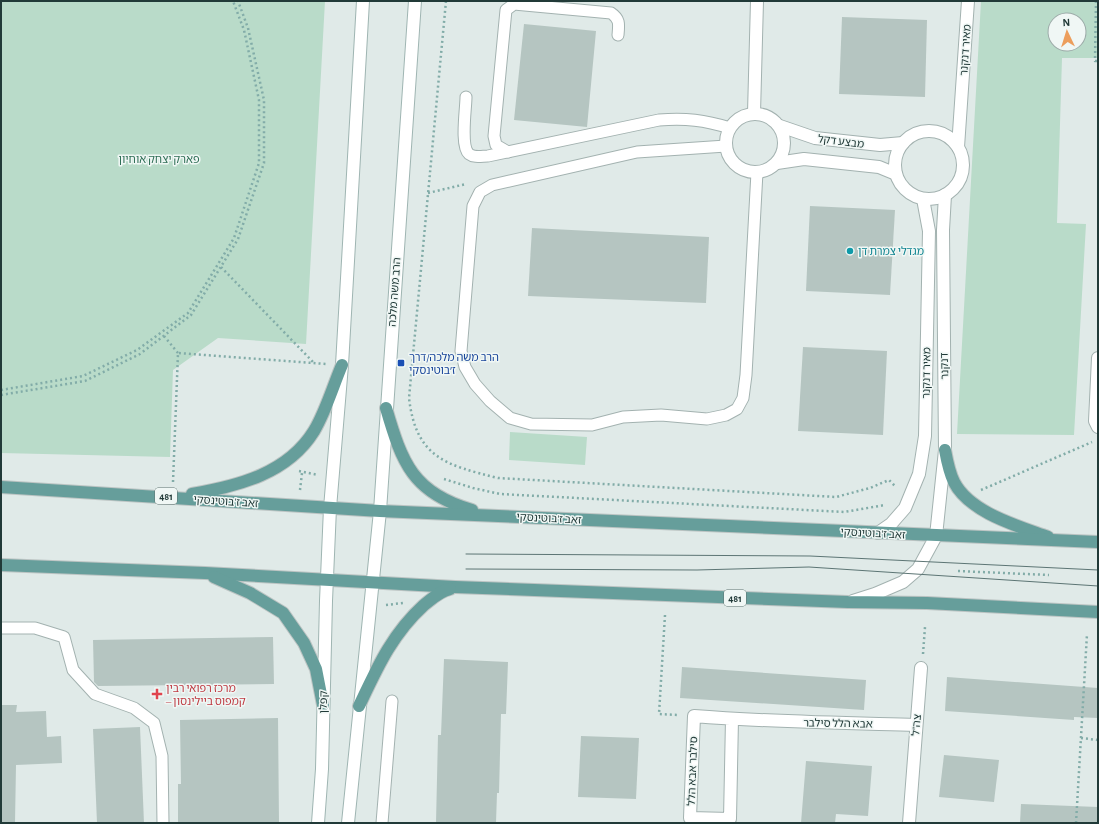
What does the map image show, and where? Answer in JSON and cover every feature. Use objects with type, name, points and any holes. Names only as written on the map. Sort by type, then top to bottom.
[{"type":"main road","points":[[172,497],[245,483],[285,462],[302,447],[315,430],[342,366]]},
{"type":"main road","points":[[386,408],[399,451],[410,472],[425,488],[445,501],[486,515]]},
{"type":"main road","points":[[945,450],[949,470],[955,484],[969,499],[992,516],[1056,541]]},
{"type":"main road","name":"זאב ז'בוטינסקי","points":[[1,487],[380,511],[1098,542]]},
{"type":"main road","name":"481","points":[[1,565],[206,573],[456,587],[848,602],[927,603],[1098,612]]},
{"type":"main road","points":[[206,573],[250,592],[283,614],[304,643],[316,669],[323,705]]},
{"type":"main road","points":[[359,706],[385,652],[414,614],[441,592],[456,587]]},
{"type":"street","points":[[328,581],[330,508],[342,366],[363,1]]},
{"type":"street","name":"הרב משה מלכה","points":[[372,583],[380,511],[415,1]]},
{"type":"street","points":[[754,113],[757,1]]},
{"type":"street","name":"מאיר דנקנר","points":[[958,148],[968,1]]},
{"type":"street","points":[[754,113],[764,114],[773,119],[780,126],[784,135],[785,145],[782,155],[777,163],[769,168],[757,172],[742,169],[734,163],[729,156],[726,146],[726,137],[730,128],[736,121],[744,116],[754,113]]},
{"type":"street","name":"מבצע דקל","points":[[780,126],[815,138],[880,145],[903,143]]},
{"type":"street","points":[[932,131],[945,135],[958,148],[962,158],[963,169],[960,179],[945,195],[934,198],[914,196],[906,190],[896,174],[896,156],[903,143],[918,133],[932,131]]},
{"type":"street","name":"מבצע דקל","points":[[777,163],[804,159],[879,167],[896,174]]},
{"type":"street","name":"דנקנר","points":[[936,536],[945,450],[943,230],[945,195]]},
{"type":"street","name":"מאיר דנקנר","points":[[878,533],[899,516],[906,495],[919,474],[925,436],[929,231],[923,198]]},
{"type":"street","points":[[1097,424],[1098,358]]},
{"type":"street","points":[[848,602],[875,594],[903,582],[918,569],[936,536]]},
{"type":"street","name":"קפלן","points":[[318,823],[322,769],[326,601],[328,581]]},
{"type":"street","points":[[348,823],[372,583]]},
{"type":"street","name":"צה\"ל","points":[[909,823],[921,668]]},
{"type":"street","points":[[694,716],[732,719]]},
{"type":"street","name":"סילבר אבא הלל","points":[[694,716],[690,818],[730,820],[732,719]]},
{"type":"street","name":"אבא הלל סילבר","points":[[732,719],[916,725]]},
{"type":"lane","points":[[508,152],[496,145],[494,136],[506,10],[514,4],[611,13],[617,17],[619,22],[618,35]]},
{"type":"lane","points":[[466,97],[465,146],[469,154],[476,157],[508,152],[659,120],[683,118],[703,120],[730,128]]},
{"type":"lane","points":[[726,146],[637,152],[492,185],[480,192],[474,206],[461,351],[465,367],[475,384],[490,401],[510,418],[531,424],[592,425],[623,417],[661,415],[707,419],[726,415],[737,409],[743,398],[746,375],[757,172]]},
{"type":"lane","points":[[1,628],[35,628],[64,637],[73,670],[95,694],[134,708],[154,723],[162,756],[163,823]]},
{"type":"lane","points":[[382,823],[392,700]]},
{"type":"path","points":[[1,390],[83,376],[137,350],[188,313],[234,238],[259,163],[259,100],[244,30],[233,1]]},
{"type":"path","points":[[1,395],[85,381],[140,354],[191,315],[238,239],[264,163],[264,100],[248,28],[238,1]]},
{"type":"path","points":[[446,1],[409,398],[411,417],[421,439],[433,453],[458,468],[498,478],[836,497],[870,488],[889,480],[906,495]]},
{"type":"path","points":[[1096,1],[1095,61],[1098,61]]},
{"type":"path","points":[[221,267],[314,364]]},
{"type":"path","points":[[164,336],[178,353],[172,497]]},
{"type":"path","points":[[178,353],[342,366]]},
{"type":"path","points":[[980,491],[1098,439]]},
{"type":"path","points":[[285,462],[302,472],[333,477]]},
{"type":"path","points":[[440,476],[445,480],[500,494],[844,512],[887,504]]},
{"type":"path","points":[[958,571],[1049,575]]},
{"type":"path","points":[[665,615],[659,714],[694,716]]},
{"type":"path","points":[[921,668],[925,627]]},
{"type":"path","points":[[1076,823],[1087,634]]},
{"type":"path","points":[[1081,738],[1098,740]]},
{"type":"green space","name":"פארק יצחק אוחיון","points":[[1,1],[325,1],[306,344],[218,338],[173,370],[170,457],[1,453]]},
{"type":"green space","points":[[981,1],[1098,1],[1098,58],[1062,58],[1057,223],[1086,224],[1074,435],[957,434]]},
{"type":"green space","points":[[510,432],[587,437],[585,465],[509,460]]},
{"type":"building","points":[[842,17],[927,20],[925,97],[839,94]]},
{"type":"building","points":[[524,24],[596,31],[587,127],[514,120]]},
{"type":"building","name":"מגדלי צמרת דן","points":[[810,206],[895,210],[890,295],[806,291]]},
{"type":"building","points":[[532,228],[709,237],[706,303],[528,296]]},
{"type":"building","points":[[803,347],[887,351],[883,435],[798,431]]},
{"type":"building","points":[[273,637],[274,684],[98,686],[94,682],[93,640]]},
{"type":"building","points":[[444,659],[508,662],[506,714],[501,714],[499,793],[497,793],[496,823],[436,823],[438,735],[441,735]]},
{"type":"building","points":[[682,667],[866,680],[864,710],[680,698]]},
{"type":"building","points":[[947,677],[1098,688],[1098,718],[1074,717],[1074,720],[945,711]]},
{"type":"building","points":[[1,705],[17,705],[16,712],[46,711],[47,737],[61,736],[62,763],[16,765],[15,823],[1,823]]},
{"type":"building","points":[[278,718],[279,823],[178,823],[178,784],[181,784],[180,720]]},
{"type":"building","points":[[140,727],[144,823],[97,823],[93,729]]},
{"type":"building","points":[[581,736],[639,738],[636,799],[578,797]]},
{"type":"building","points":[[944,755],[999,760],[994,802],[939,797]]},
{"type":"building","points":[[806,761],[872,766],[868,816],[836,814],[835,823],[801,823]]},
{"type":"building","points":[[1021,804],[1098,807],[1098,823],[1020,823]]},
{"type":"tram line","points":[[466,554],[810,556],[1098,570]]},
{"type":"tram line","points":[[466,569],[697,570],[809,567],[1098,586]]},
{"type":"place","name":"מגדלי צמרת דן","points":[[850,251]]},
{"type":"place","name":"הרב משה מלכה/דרך ז׳בוטינסקי","points":[[401,363]]},
{"type":"place","name":"מרכז רפואי רבין – קמפוס ביילינסון","points":[[157,694]]}]
